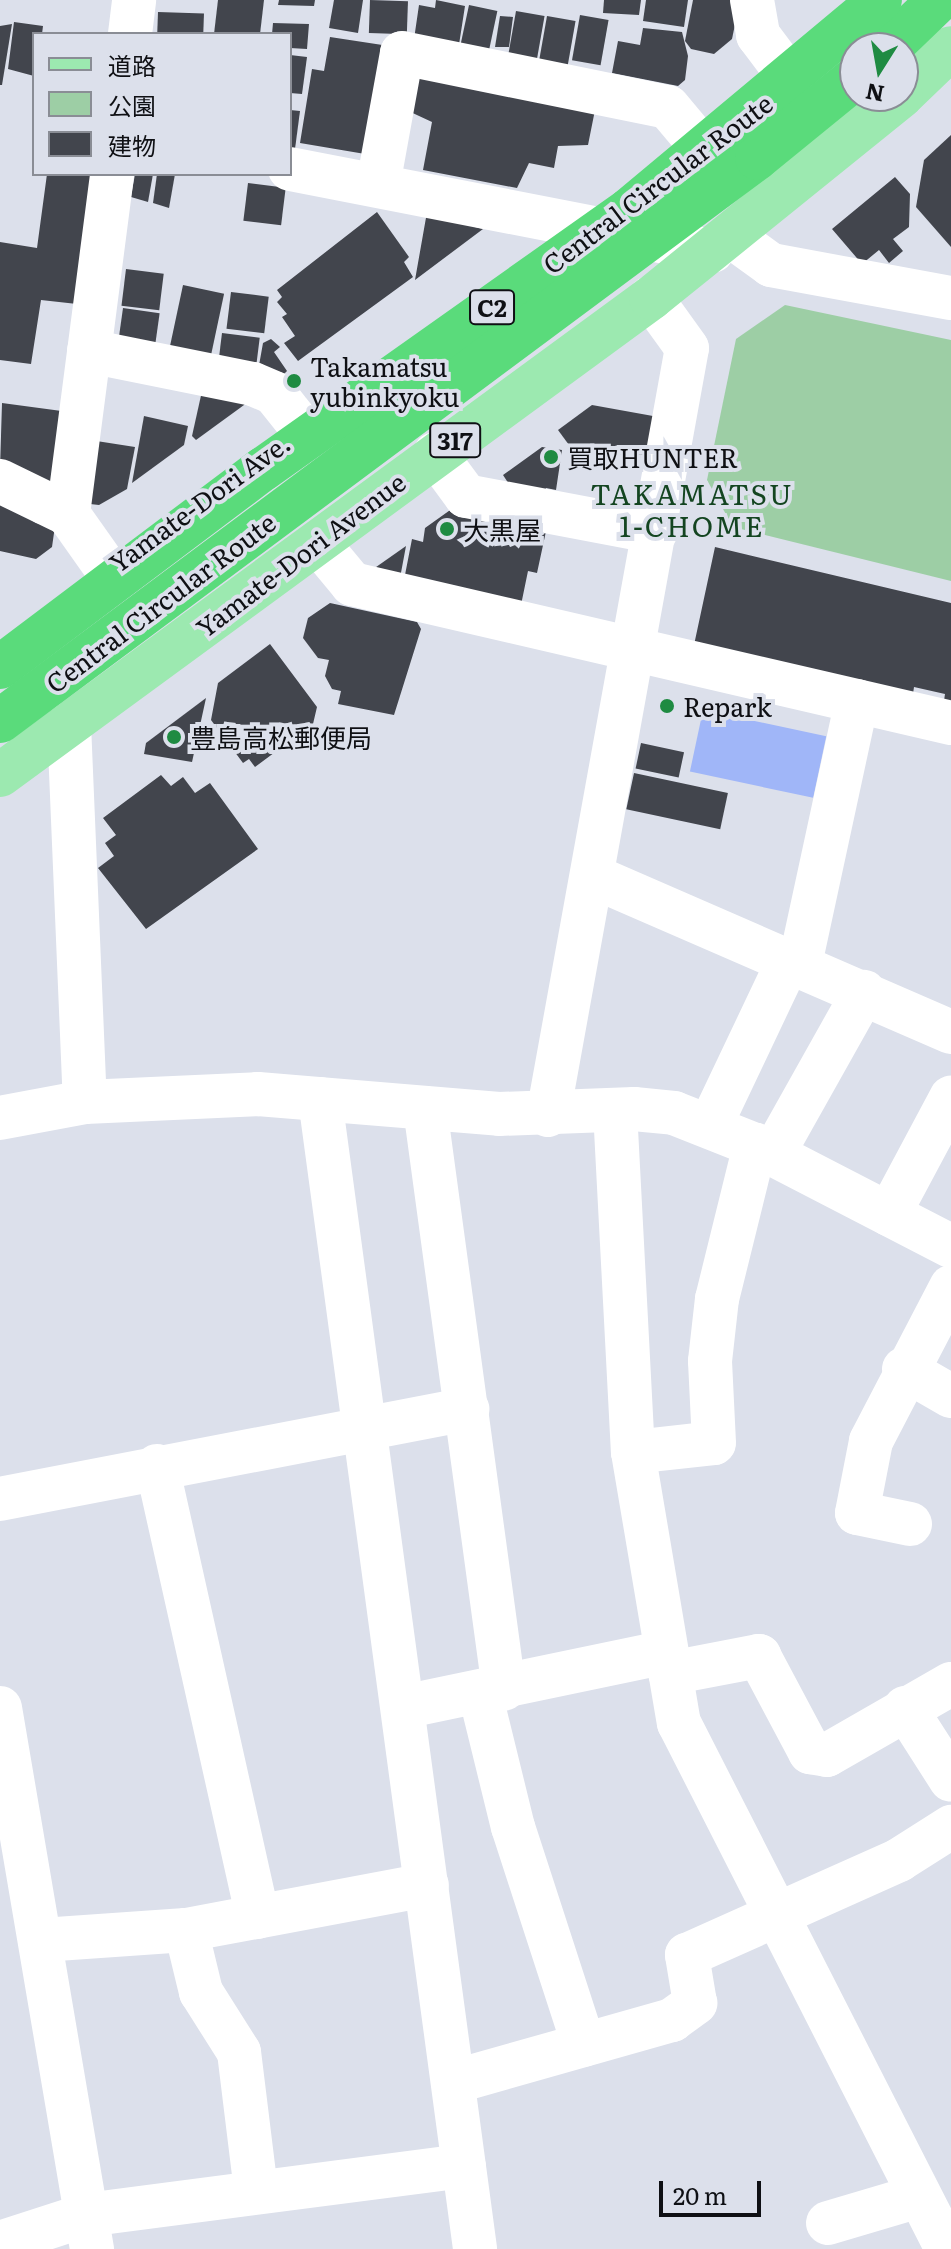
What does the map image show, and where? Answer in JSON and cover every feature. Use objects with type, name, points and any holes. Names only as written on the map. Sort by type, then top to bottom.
[{"type":"highway","name":"Central Circular Route","points":[[0,667],[263,469],[629,210],[880,0]]},
{"type":"highway","points":[[906,32],[939,0]]},
{"type":"highway","name":"Central Circular Route","points":[[0,721],[757,158],[839,91]]},
{"type":"main road","name":"Yamate-Dori Ave.","points":[[0,652],[107,569],[693,137],[781,66],[854,0]]},
{"type":"main road","name":"Yamate-Dori Avenue","points":[[919,79],[951,48]]},
{"type":"main road","name":"Yamate-Dori Avenue","points":[[0,775],[651,298],[722,244],[881,112]]},
{"type":"street","points":[[130,32],[134,0]]},
{"type":"street","points":[[752,0],[758,35],[781,66]]},
{"type":"street","points":[[378,185],[402,53],[668,107],[693,137]]},
{"type":"street","points":[[292,169],[722,244],[771,265],[951,298]]},
{"type":"street","points":[[68,514],[112,176]]},
{"type":"street","points":[[548,1115],[687,348],[651,298]]},
{"type":"street","points":[[89,351],[253,384],[274,393],[301,427]]},
{"type":"street","points":[[435,454],[466,496],[656,532]]},
{"type":"street","points":[[0,481],[68,514],[107,569]]},
{"type":"street","points":[[318,543],[352,584],[951,723]]},
{"type":"street","points":[[711,1124],[795,961],[857,701]]},
{"type":"street","points":[[69,724],[85,1102]]},
{"type":"street","points":[[592,876],[795,961],[951,1032]]},
{"type":"street","points":[[633,1452],[714,1443],[710,1361],[717,1299],[764,1149],[864,992]]},
{"type":"street","points":[[0,1118],[85,1102],[258,1094],[548,1115],[615,1110],[674,1113],[711,1124],[764,1149],[951,1246]]},
{"type":"street","points":[[889,1214],[951,1098]]},
{"type":"street","points":[[320,1099],[475,2249]]},
{"type":"street","points":[[425,1108],[467,1409],[492,1691],[513,1827],[584,2045]]},
{"type":"street","points":[[615,1110],[633,1452],[679,1723],[774,1919],[947,2249]]},
{"type":"street","points":[[910,1524],[857,1513],[871,1441],[904,1369],[951,1287]]},
{"type":"street","points":[[904,1369],[951,1396]]},
{"type":"street","points":[[0,1499],[365,1424],[467,1409]]},
{"type":"street","points":[[157,1466],[258,1917]]},
{"type":"street","points":[[403,1707],[668,1663],[759,1656],[810,1752],[827,1755],[951,1684]]},
{"type":"street","points":[[905,1708],[951,1780]]},
{"type":"street","points":[[3,1735],[42,1940],[89,2232]]},
{"type":"street","points":[[453,2082],[672,2020],[695,2003],[687,1955],[774,1919],[899,1860],[951,1827]]},
{"type":"street","points":[[42,1940],[186,1930],[427,1885]]},
{"type":"street","points":[[186,1930],[201,1992],[239,2052],[256,2190]]},
{"type":"street","points":[[0,2243],[89,2232],[256,2190],[464,2166]]},
{"type":"street","points":[[828,2223],[919,2196]]},
{"type":"green space","points":[[785,305],[951,340],[951,581],[733,527],[707,480],[736,339]]},
{"type":"water","points":[[703,710],[826,736],[813,798],[690,772]]},
{"type":"building","points":[[218,0],[264,0],[260,32],[214,32]]},
{"type":"building","points":[[279,0],[315,0],[314,6],[278,5]]},
{"type":"building","points":[[334,0],[363,0],[358,33],[329,28]]},
{"type":"building","points":[[370,0],[408,1],[407,34],[369,33]]},
{"type":"building","points":[[436,0],[465,6],[458,51],[413,46],[419,5],[435,8]]},
{"type":"building","points":[[604,0],[641,0],[639,15],[603,13]]},
{"type":"building","points":[[646,0],[688,0],[684,27],[643,21]]},
{"type":"building","points":[[693,0],[740,0],[732,39],[714,54],[691,49],[685,41]]},
{"type":"building","points":[[469,5],[497,11],[488,56],[459,50]]},
{"type":"building","points":[[516,11],[545,16],[537,61],[508,56]]},
{"type":"building","points":[[158,12],[204,14],[203,32],[157,32]]},
{"type":"building","points":[[580,15],[609,20],[601,65],[572,60]]},
{"type":"building","points":[[500,16],[513,17],[509,47],[495,47]]},
{"type":"building","points":[[547,16],[576,21],[568,65],[539,60]]},
{"type":"building","points":[[14,22],[43,26],[42,32],[32,32],[32,75],[8,69]]},
{"type":"building","points":[[273,23],[309,24],[307,49],[292,48],[292,32],[272,32]]},
{"type":"building","points":[[12,24],[2,85],[0,85],[0,26]]},
{"type":"building","points":[[643,28],[682,32],[688,56],[685,80],[678,86],[612,73],[618,41],[640,45]]},
{"type":"building","points":[[330,37],[389,46],[371,155],[300,143],[312,69],[324,71]]},
{"type":"building","points":[[292,55],[307,57],[302,94],[292,93]]},
{"type":"building","points":[[412,70],[596,105],[588,145],[558,146],[554,168],[529,163],[517,188],[423,170],[432,122],[404,109]]},
{"type":"building","points":[[292,110],[300,111],[295,149],[292,148]]},
{"type":"building","points":[[951,135],[951,247],[916,207],[924,160]]},
{"type":"building","points":[[47,176],[96,176],[77,304],[41,300],[31,364],[0,360],[0,242],[37,248]]},
{"type":"building","points":[[135,176],[153,176],[148,202],[131,197]]},
{"type":"building","points":[[157,176],[175,176],[169,208],[153,203]]},
{"type":"building","points":[[895,177],[910,194],[909,227],[893,239],[903,251],[889,263],[879,250],[862,264],[832,229]]},
{"type":"building","points":[[248,183],[286,188],[281,225],[243,221]]},
{"type":"building","points":[[377,212],[409,257],[404,262],[413,277],[298,361],[284,343],[295,336],[282,317],[287,314],[277,302],[282,297],[277,290]]},
{"type":"building","points":[[427,212],[477,222],[475,227],[483,229],[415,280]]},
{"type":"building","points":[[126,269],[164,274],[159,310],[121,306]]},
{"type":"building","points":[[183,285],[224,294],[208,367],[167,358]]},
{"type":"building","points":[[231,292],[269,297],[264,333],[226,329]]},
{"type":"building","points":[[123,308],[160,313],[154,350],[118,345]]},
{"type":"building","points":[[222,333],[260,338],[255,373],[218,369]]},
{"type":"building","points":[[271,339],[280,347],[274,352],[287,371],[283,375],[258,371],[263,343]]},
{"type":"building","points":[[204,382],[255,397],[196,440],[192,436]]},
{"type":"building","points":[[2,403],[69,412],[58,496],[0,469]]},
{"type":"building","points":[[592,405],[664,418],[656,461],[569,445],[558,430]]},
{"type":"building","points":[[144,416],[188,426],[184,445],[132,483]]},
{"type":"building","points":[[90,440],[135,447],[127,489],[99,505],[90,504]]},
{"type":"building","points":[[542,447],[562,450],[556,490],[546,488],[543,497],[514,492],[503,475]]},
{"type":"building","points":[[0,500],[36,523],[55,526],[52,547],[36,559],[0,551]]},
{"type":"building","points":[[460,503],[548,522],[537,573],[528,571],[521,605],[404,580],[412,539],[423,542],[425,528]]},
{"type":"building","points":[[406,546],[400,578],[369,572]]},
{"type":"building","points":[[715,547],[951,603],[951,708],[943,707],[945,694],[914,687],[913,694],[694,645]]},
{"type":"building","points":[[330,603],[417,622],[421,629],[394,715],[338,704],[341,691],[332,689],[325,676],[329,660],[318,658],[303,638],[308,618]]},
{"type":"building","points":[[270,644],[317,707],[313,724],[255,767],[249,759],[243,763],[211,720],[218,683]]},
{"type":"building","points":[[206,698],[192,762],[144,754],[146,743]]},
{"type":"building","points":[[641,743],[684,752],[679,778],[636,768]]},
{"type":"building","points":[[634,773],[728,793],[720,829],[626,809]]},
{"type":"building","points":[[161,775],[171,786],[183,777],[195,793],[210,783],[258,849],[146,929],[98,868],[114,856],[105,843],[116,835],[103,818]]},
{"type":"place","name":"Takamatsu yubinkyoku","points":[[294,381]]},
{"type":"place","name":"買取HUNTER","points":[[551,457]]},
{"type":"place","name":"大黒屋","points":[[447,529]]},
{"type":"place","name":"Repark","points":[[667,706]]},
{"type":"place","name":"豊島高松郵便局","points":[[174,737]]},
{"type":"district","name":"TAKAMATSU 1-CHOME","points":[[692,509]]}]
